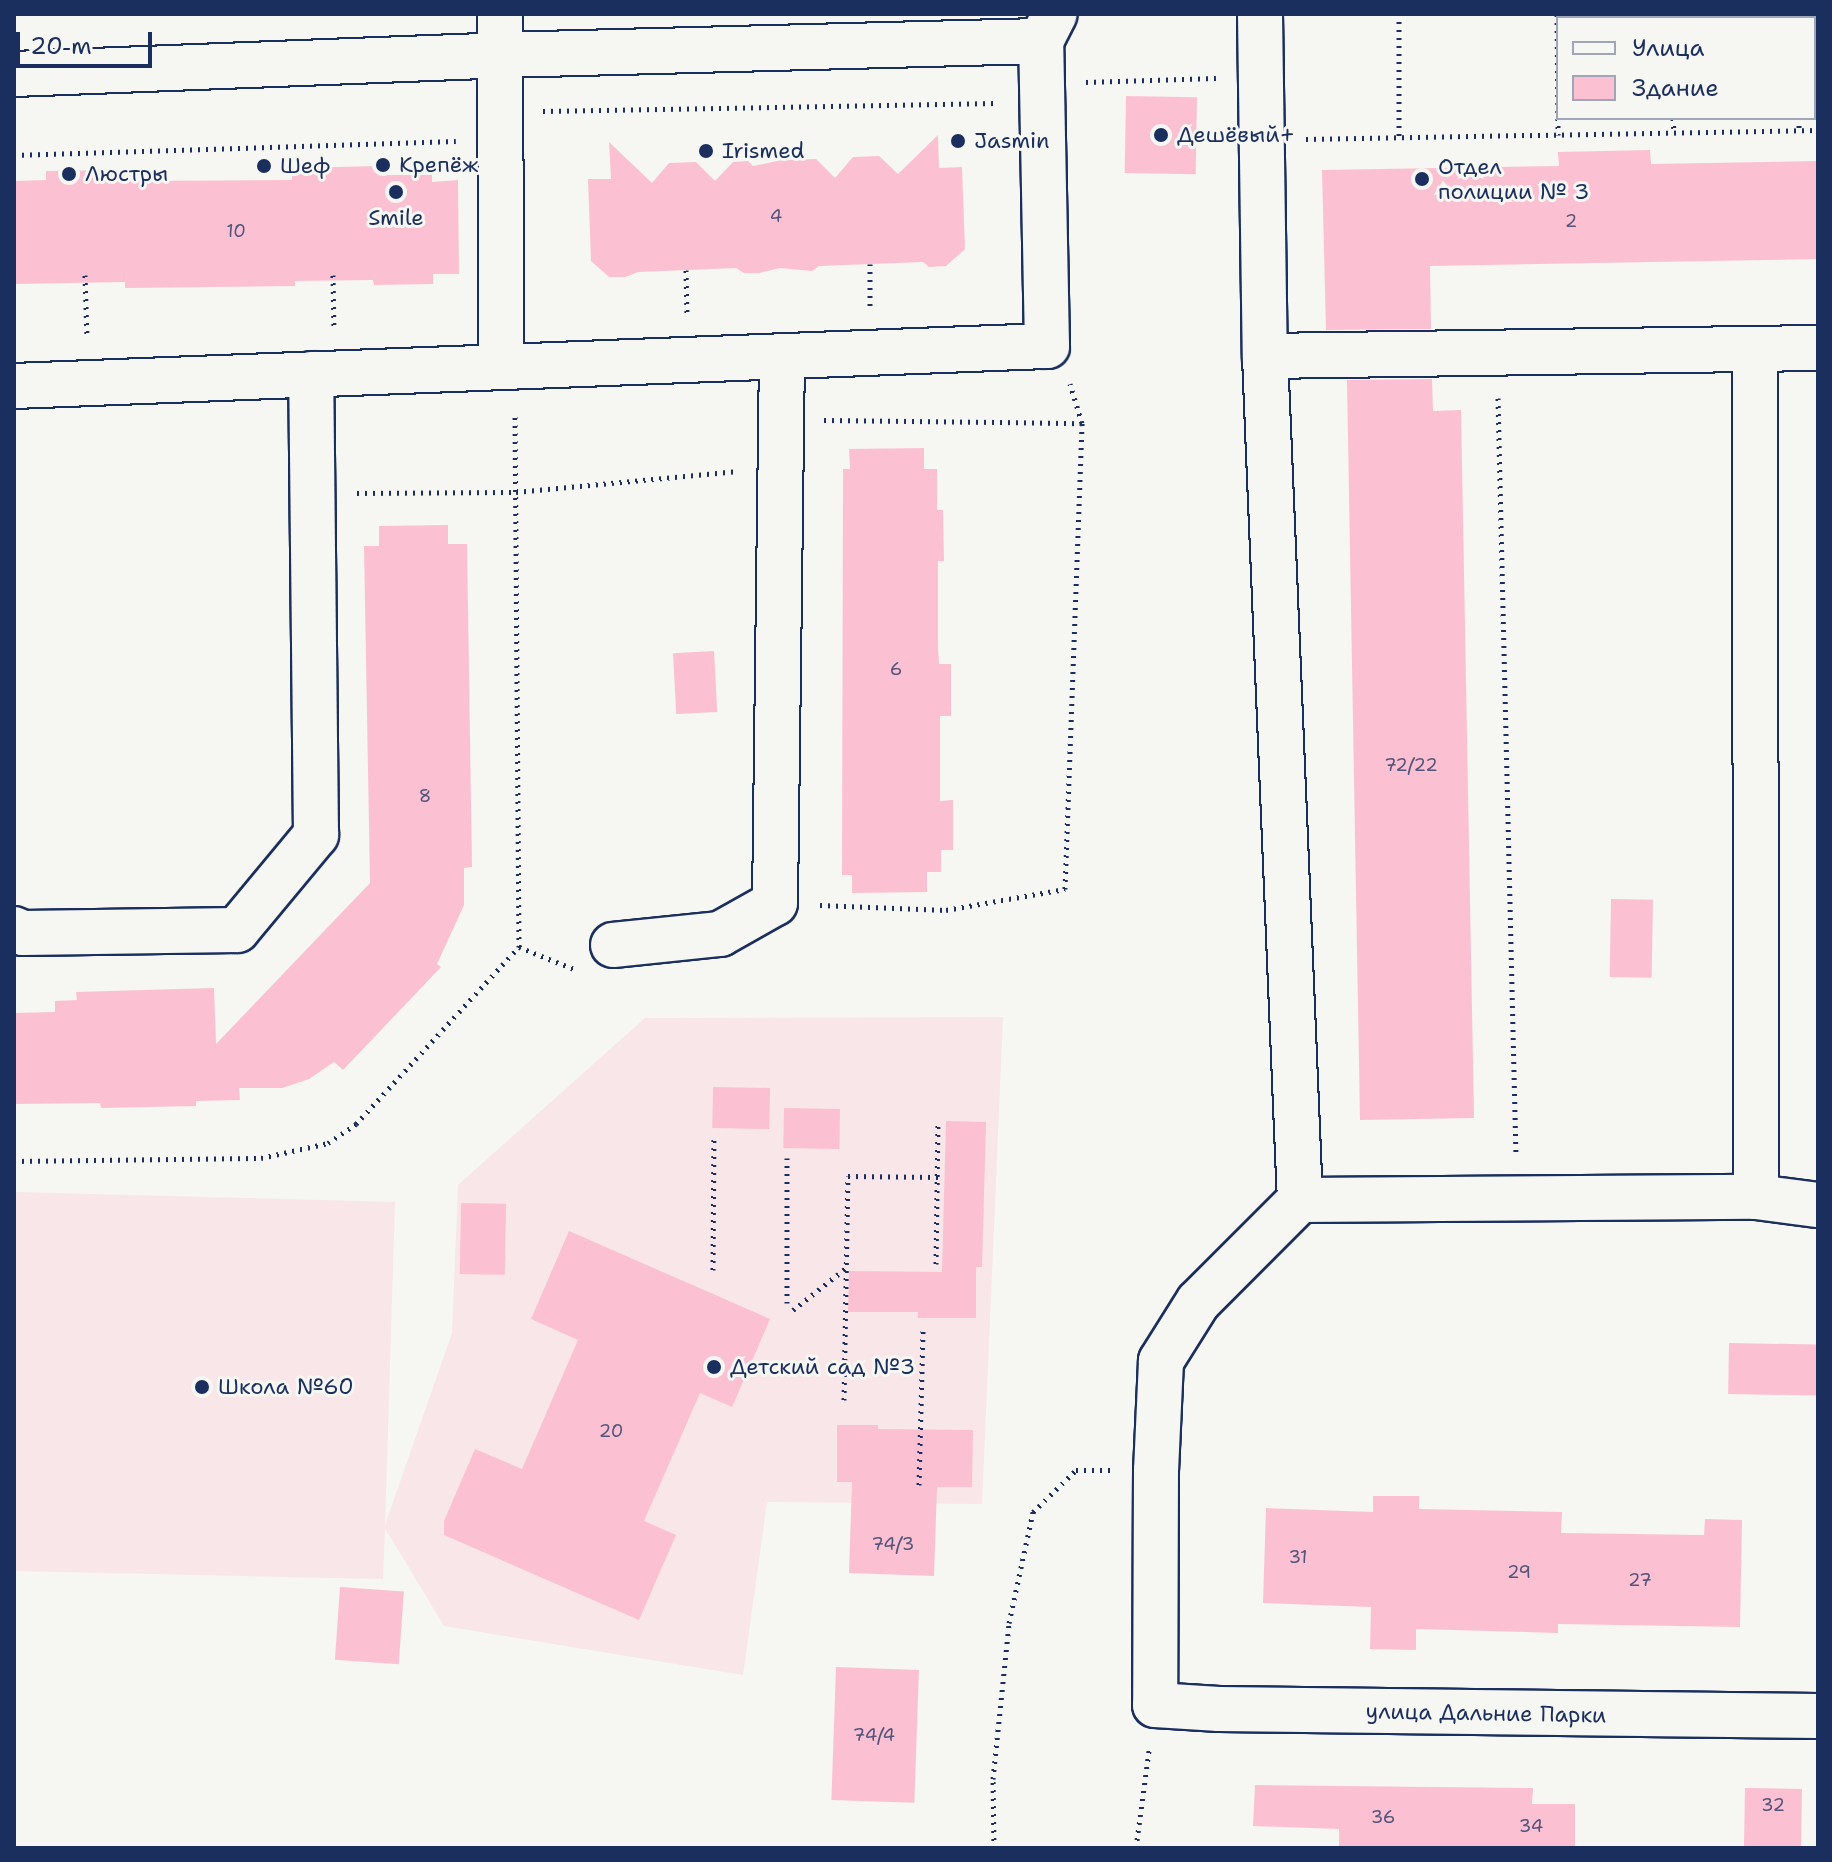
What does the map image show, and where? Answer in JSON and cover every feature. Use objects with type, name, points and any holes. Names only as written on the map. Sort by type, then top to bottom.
[{"type":"street","points":[[1260,14],[1265,356],[1300,1200]]},
{"type":"street","points":[[14,74],[501,34],[1048,27],[1044,94],[1047,346],[14,386]]},
{"type":"street","points":[[501,34],[508,367]]},
{"type":"street","points":[[1265,356],[1818,348]]},
{"type":"street","points":[[1755,349],[1756,1197]]},
{"type":"street","points":[[613,945],[720,934],[775,903],[778,465],[782,356]]},
{"type":"street","points":[[14,929],[23,933],[237,930],[316,835],[312,493],[323,374]]},
{"type":"street","points":[[1155,1705],[1156,1470],[1161,1361],[1198,1302],[1300,1200],[1756,1197],[1818,1205]]},
{"type":"street","name":"улица Дальние Парки","points":[[1155,1705],[1219,1709],[1818,1716]]},
{"type":"path","points":[[1399,14],[1399,138]]},
{"type":"path","points":[[14,155],[501,126],[1025,103],[1069,83],[1261,77]]},
{"type":"path","points":[[1558,120],[1558,135]]},
{"type":"path","points":[[1673,120],[1674,133]]},
{"type":"path","points":[[1799,120],[1799,131]]},
{"type":"path","points":[[1262,140],[1818,130]]},
{"type":"path","points":[[85,275],[87,383]]},
{"type":"path","points":[[323,374],[333,275]]},
{"type":"path","points":[[775,903],[946,910],[1065,889],[1082,423],[1067,376],[1047,346]]},
{"type":"path","points":[[1497,353],[1517,1200]]},
{"type":"path","points":[[14,1161],[261,1158],[298,1153],[328,1143],[356,1124],[519,947],[516,492],[508,367]]},
{"type":"path","points":[[779,420],[1082,423]]},
{"type":"path","points":[[312,493],[516,492],[695,478],[778,465]]},
{"type":"path","points":[[936,1264],[938,1125]]},
{"type":"path","points":[[713,1270],[714,1135]]},
{"type":"path","points":[[787,1158],[787,1303]]},
{"type":"path","points":[[844,1400],[848,1176],[938,1177]]},
{"type":"path","points":[[793,1310],[846,1268]]},
{"type":"path","points":[[919,1485],[923,1328]]},
{"type":"path","points":[[994,1848],[993,1779],[1009,1623],[1033,1512],[1076,1470],[1156,1470]]},
{"type":"path","points":[[1136,1848],[1155,1705]]},
{"type":"shaded area","name":"Детский сад №3","points":[[1003,1017],[982,1504],[767,1502],[743,1675],[444,1626],[385,1528],[383,1579],[14,1571],[14,1192],[395,1202],[385,1525],[452,1333],[458,1185],[645,1018]]},
{"type":"building","name":"Дешёвый+","points":[[1126,96],[1197,97],[1196,174],[1125,173]]},
{"type":"building","points":[[938,135],[939,168],[962,167],[965,249],[946,266],[929,267],[923,262],[819,266],[812,271],[780,268],[759,273],[744,273],[736,268],[638,272],[625,277],[609,277],[591,261],[588,179],[611,179],[609,142],[652,183],[669,163],[696,162],[715,181],[733,162],[748,161],[753,166],[782,160],[816,159],[835,178],[853,157],[879,156],[898,174]]},
{"type":"building","points":[[1650,150],[1651,164],[1818,161],[1818,259],[1430,266],[1431,329],[1326,330],[1322,170],[1559,166],[1558,152]]},
{"type":"building","points":[[380,166],[381,175],[432,175],[432,182],[458,180],[459,274],[433,274],[433,284],[374,285],[373,280],[295,281],[295,286],[125,288],[125,282],[14,284],[14,181],[46,180],[46,171],[132,170],[132,181],[292,180],[292,168]]},
{"type":"building","points":[[1432,379],[1433,411],[1461,410],[1474,1118],[1360,1120],[1347,380]]},
{"type":"building","points":[[924,448],[924,469],[937,469],[937,510],[943,510],[944,561],[938,561],[938,646],[939,664],[951,664],[951,716],[940,716],[940,801],[953,800],[953,850],[941,850],[941,872],[927,872],[927,892],[852,893],[852,875],[842,875],[843,469],[850,469],[849,449]]},
{"type":"building","points":[[448,525],[448,544],[467,544],[472,867],[464,868],[464,905],[437,964],[441,967],[343,1070],[334,1062],[309,1079],[282,1088],[239,1088],[240,1100],[196,1101],[196,1106],[101,1108],[100,1103],[14,1104],[14,1013],[55,1012],[55,1001],[77,1000],[76,992],[214,988],[216,1044],[370,883],[364,546],[379,546],[379,526]]},
{"type":"building","points":[[714,651],[717,712],[676,714],[673,653]]},
{"type":"building","points":[[1611,899],[1653,900],[1652,978],[1610,977]]},
{"type":"building","points":[[713,1087],[770,1088],[769,1129],[712,1128]]},
{"type":"building","points":[[784,1108],[840,1109],[839,1149],[783,1148]]},
{"type":"building","points":[[946,1121],[986,1122],[982,1267],[976,1267],[976,1318],[918,1318],[918,1312],[848,1312],[849,1271],[942,1272]]},
{"type":"building","points":[[461,1203],[506,1204],[505,1275],[460,1274]]},
{"type":"building","points":[[569,1231],[770,1319],[732,1407],[700,1393],[644,1521],[676,1535],[639,1620],[444,1535],[444,1521],[475,1449],[522,1469],[578,1340],[531,1319]]},
{"type":"building","points":[[1729,1343],[1818,1345],[1817,1396],[1728,1394]]},
{"type":"building","points":[[837,1425],[878,1425],[878,1429],[973,1430],[972,1487],[937,1487],[934,1576],[849,1573],[852,1482],[837,1482]]},
{"type":"building","points":[[1373,1496],[1419,1496],[1419,1509],[1562,1512],[1561,1533],[1704,1535],[1705,1519],[1742,1520],[1740,1627],[1558,1624],[1558,1633],[1416,1629],[1416,1650],[1370,1649],[1371,1607],[1263,1603],[1266,1508],[1373,1512]]},
{"type":"building","points":[[340,1587],[404,1591],[399,1664],[335,1660]]},
{"type":"building","points":[[836,1667],[919,1670],[914,1803],[831,1800]]},
{"type":"building","points":[[1255,1785],[1533,1788],[1532,1804],[1575,1804],[1575,1848],[1339,1848],[1339,1829],[1253,1826]]},
{"type":"building","points":[[1745,1788],[1802,1789],[1801,1848],[1744,1848]]},
{"type":"place","name":"Дешёвый+","points":[[1161,135]]},
{"type":"place","name":"Jasmin","points":[[958,141]]},
{"type":"place","name":"Irismed","points":[[706,151]]},
{"type":"place","name":"Крепёж","points":[[383,165]]},
{"type":"place","name":"Шеф","points":[[264,166]]},
{"type":"place","name":"Люстры","points":[[69,174]]},
{"type":"place","name":"Отдел полиции № 3","points":[[1422,179]]},
{"type":"place","name":"Smile","points":[[396,192]]},
{"type":"place","name":"Детский сад №3","points":[[714,1367]]},
{"type":"place","name":"Школа №60","points":[[202,1387]]}]
